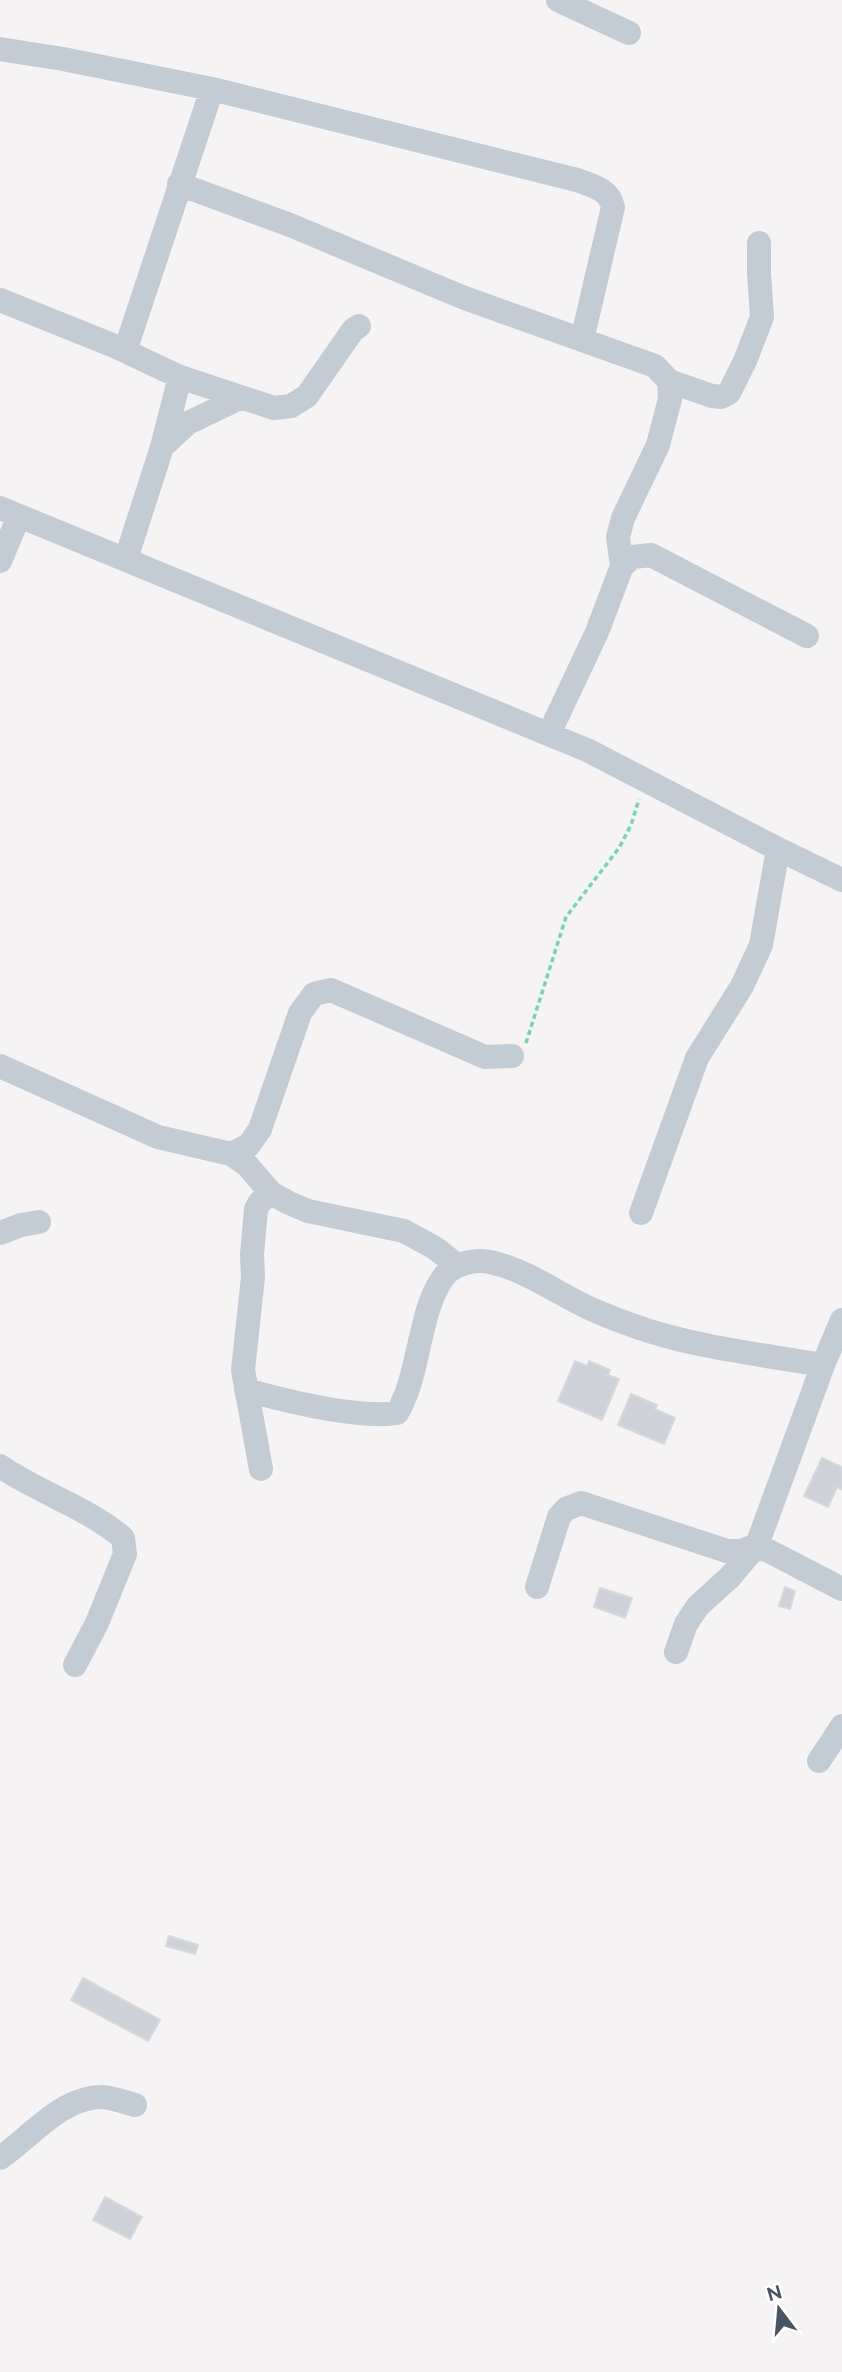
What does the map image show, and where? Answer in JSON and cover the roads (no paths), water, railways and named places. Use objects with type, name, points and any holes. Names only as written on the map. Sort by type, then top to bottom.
[{"type":"street","points":[[558,0],[629,33]]},
{"type":"street","points":[[0,49],[23,51],[212,89],[577,180],[605,191],[613,207],[582,340]]},
{"type":"street","points":[[125,351],[212,89]]},
{"type":"street","points":[[179,184],[290,225],[462,297],[655,366],[669,381],[712,397],[729,393],[746,361],[762,317],[759,243]]},
{"type":"street","points":[[0,300],[125,351],[180,377],[274,408],[299,403],[307,396],[353,330],[359,326]]},
{"type":"street","points":[[126,559],[162,447],[180,377]]},
{"type":"street","points":[[549,734],[597,632],[622,566],[618,537],[623,518],[658,445],[670,399],[669,381]]},
{"type":"street","points":[[162,447],[188,423],[240,398]]},
{"type":"street","points":[[0,561],[10,512],[587,750],[842,880]]},
{"type":"street","points":[[622,566],[633,557],[651,555],[807,636]]},
{"type":"street","points":[[640,1213],[697,1058],[742,986],[761,945],[778,849]]},
{"type":"street","points":[[231,1154],[249,1145],[260,1129],[300,1013],[314,994],[331,990],[485,1057],[512,1056]]},
{"type":"street","points":[[0,1066],[158,1137],[231,1154],[247,1165],[271,1193],[308,1211],[404,1231],[435,1248],[458,1266]]},
{"type":"street","points":[[261,1469],[243,1370],[252,1290],[256,1209],[271,1193]]},
{"type":"street","points":[[0,1233],[22,1224],[39,1222]]},
{"type":"street","points":[[246,1390],[376,1416],[397,1413],[404,1402],[415,1366],[429,1308],[445,1276],[458,1266],[478,1261],[510,1267],[591,1309],[647,1330],[710,1346],[823,1365]]},
{"type":"street","points":[[676,1652],[686,1624],[698,1606],[730,1577],[757,1545],[842,1320]]},
{"type":"street","points":[[0,1466],[106,1523],[123,1538],[125,1554],[97,1623],[75,1665]]},
{"type":"street","points":[[537,1587],[558,1517],[566,1509],[581,1503],[727,1551],[741,1551],[757,1545],[842,1589]]},
{"type":"street","points":[[819,1761],[842,1726]]},
{"type":"street","points":[[0,2158],[68,2106],[88,2098],[105,2097],[135,2105]]}]
